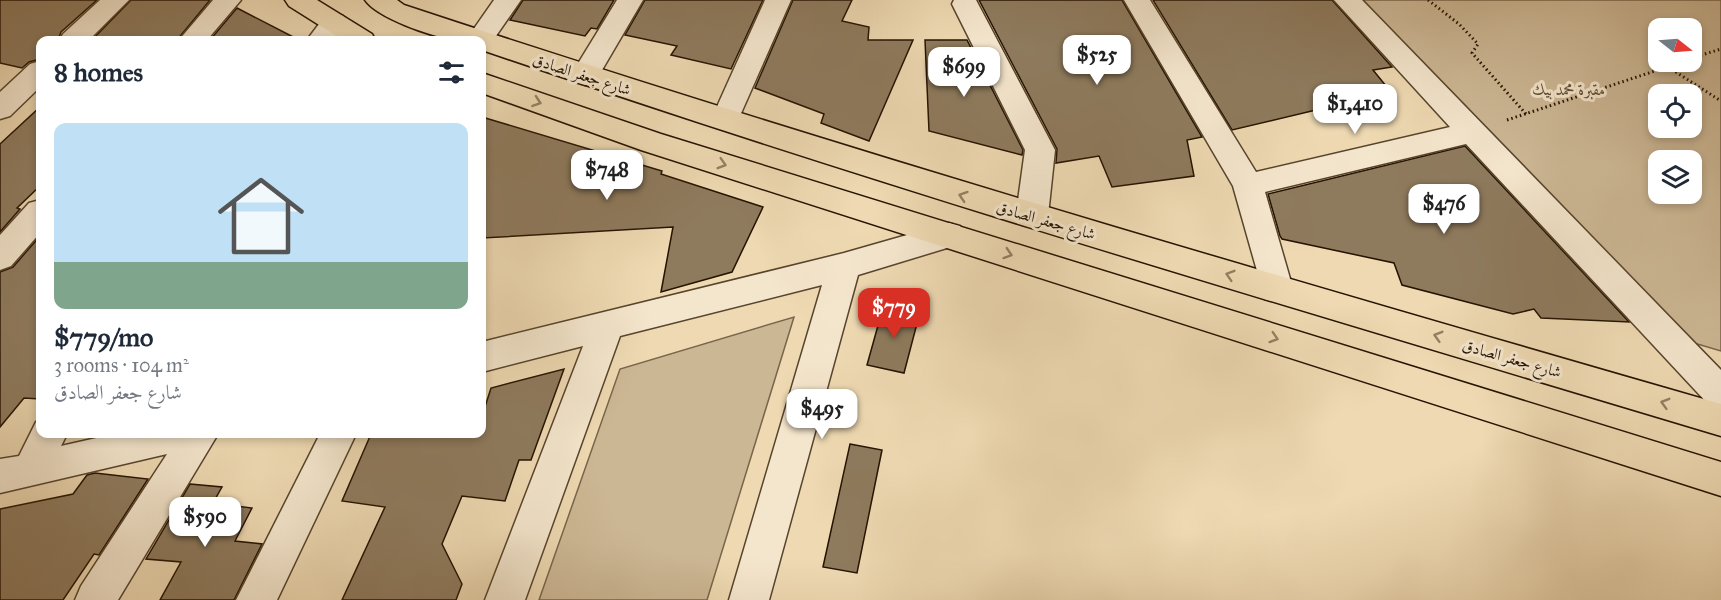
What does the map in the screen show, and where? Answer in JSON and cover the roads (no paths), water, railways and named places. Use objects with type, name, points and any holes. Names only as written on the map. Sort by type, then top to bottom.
[{"type":"main road","points":[[298,0],[327,31],[346,36]]},
{"type":"main road","name":"شارع جعفر الصادق","points":[[378,0],[395,10],[468,36]]},
{"type":"main road","name":"شارع جعفر الصادق","points":[[486,42],[975,200],[1721,420]]},
{"type":"main road","points":[[486,83],[651,142],[1721,479]]},
{"type":"street","points":[[77,36],[116,0]]},
{"type":"street","points":[[196,36],[228,0]]},
{"type":"street","points":[[482,36],[508,0]]},
{"type":"street","points":[[585,75],[630,0]]},
{"type":"street","points":[[725,120],[778,0]]},
{"type":"street","points":[[1137,0],[1248,185],[1277,289]]},
{"type":"street","points":[[1347,0],[1721,394]]},
{"type":"street","points":[[965,4],[1040,150],[1032,215]]},
{"type":"street","points":[[0,109],[36,75]]},
{"type":"street","points":[[1248,185],[1473,132]]},
{"type":"street","points":[[0,257],[36,216]]},
{"type":"street","points":[[486,356],[844,266],[949,235]]},
{"type":"street","points":[[749,600],[844,266]]},
{"type":"street","points":[[505,600],[607,326]]},
{"type":"street","points":[[15,473],[46,438]]},
{"type":"street","points":[[15,473],[163,438]]},
{"type":"street","points":[[95,600],[197,438]]},
{"type":"street","points":[[256,600],[336,438]]},
{"type":"park label","name":"مقبرة محمد بيك","points":[[1569,89]]}]
